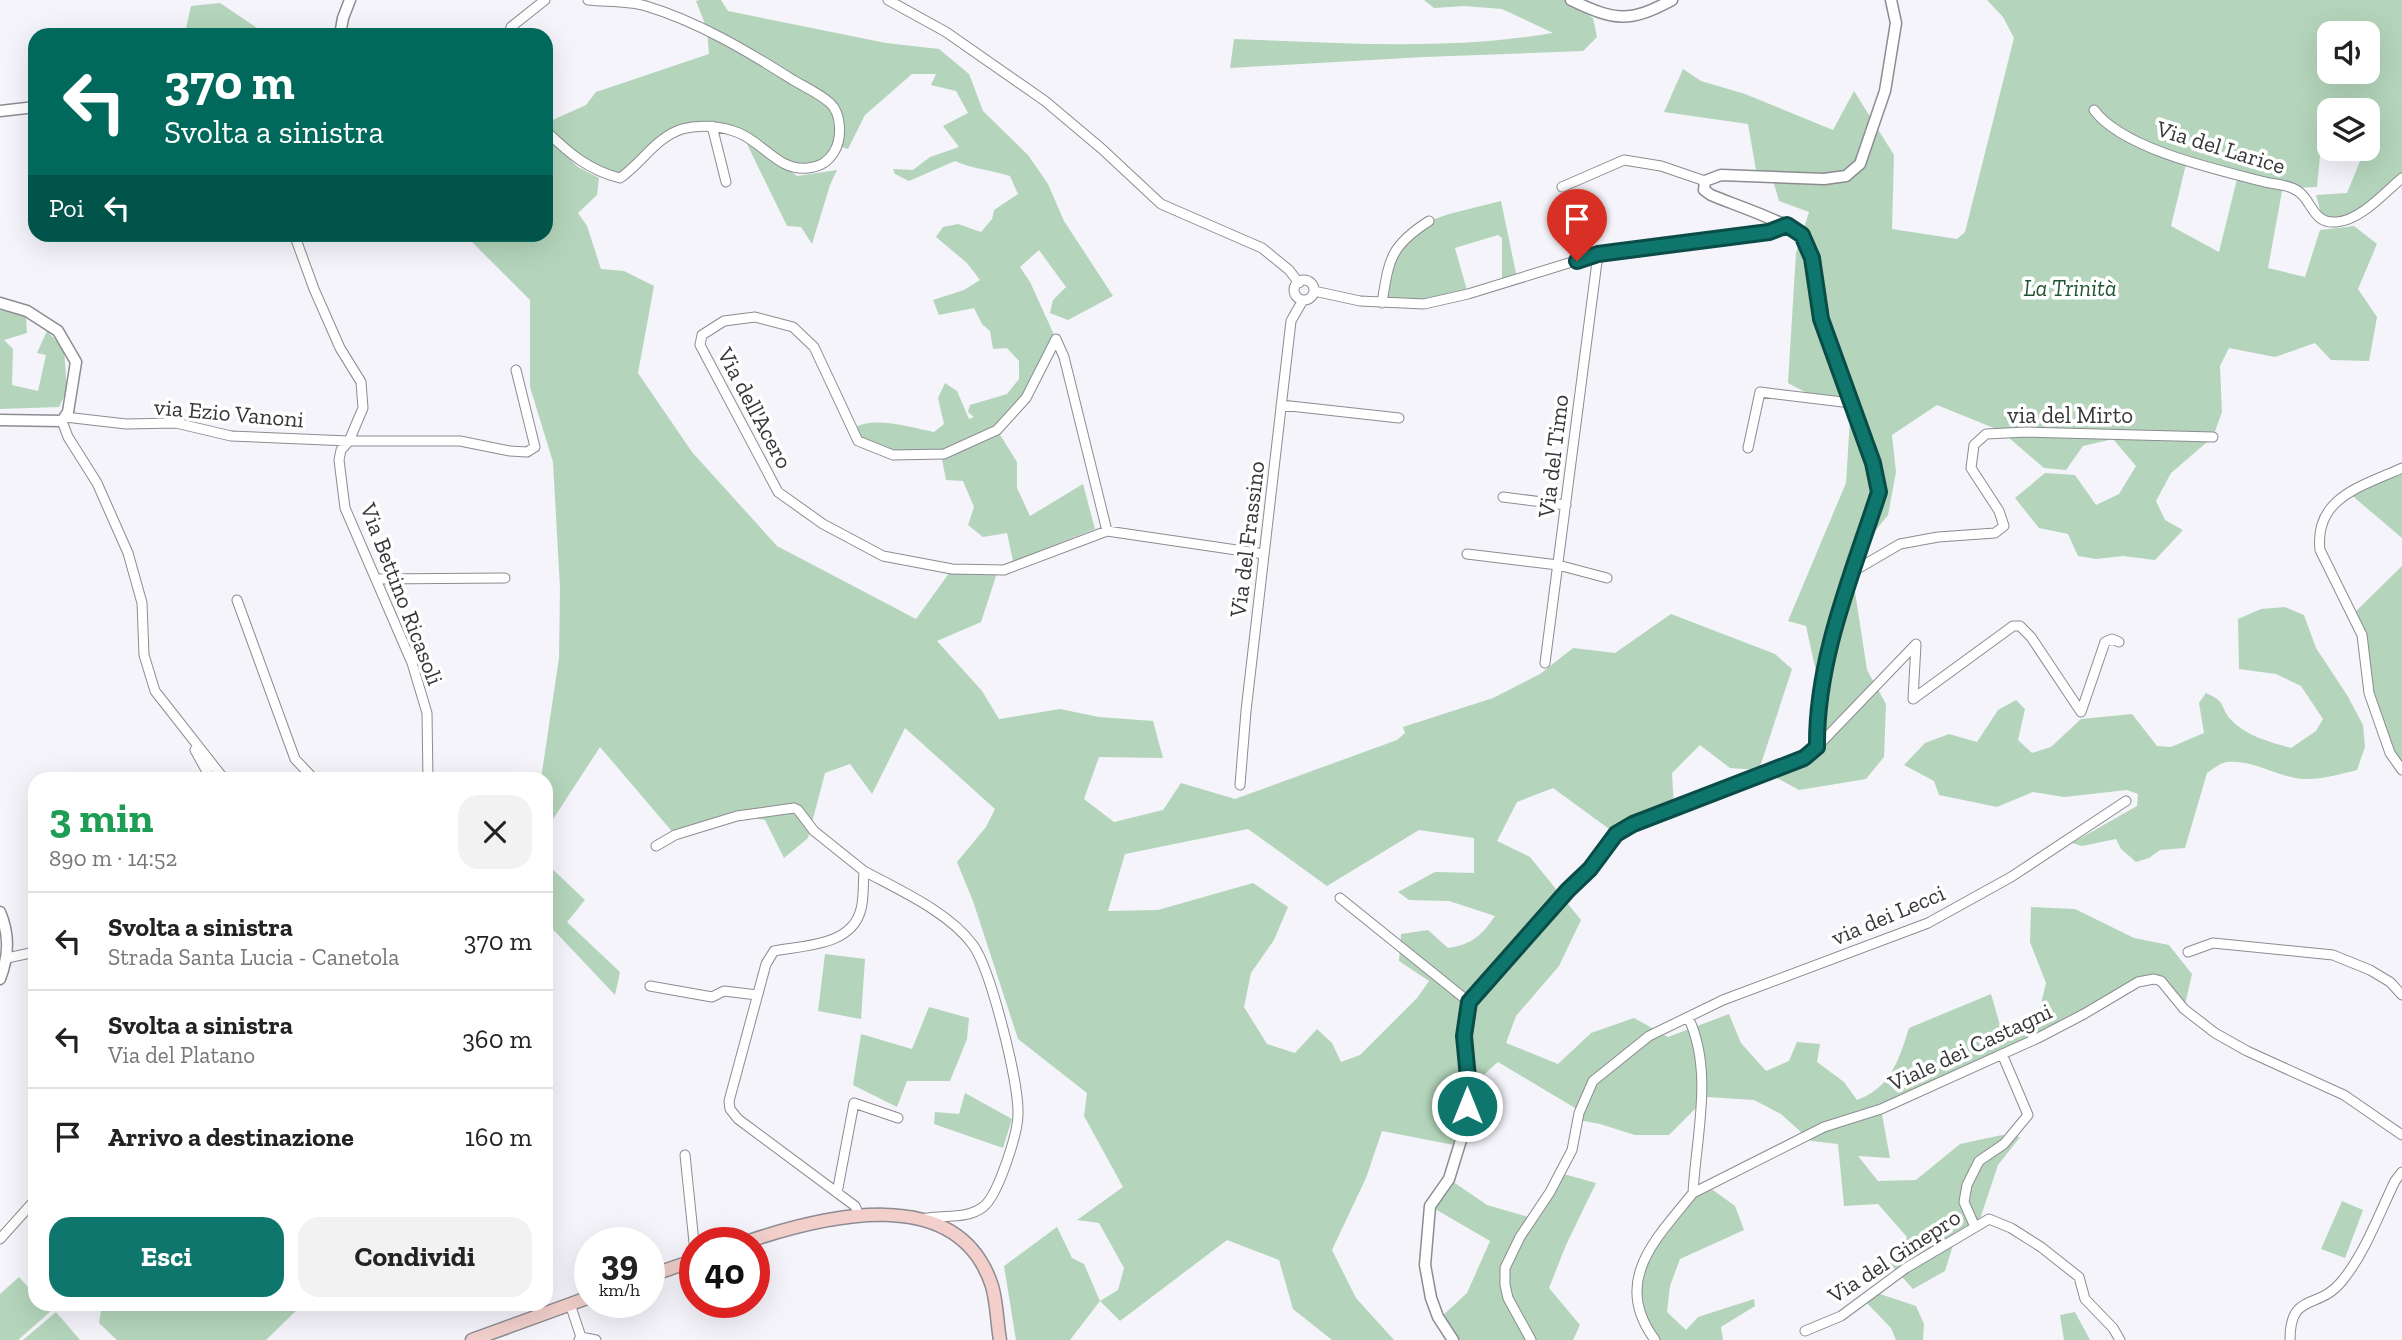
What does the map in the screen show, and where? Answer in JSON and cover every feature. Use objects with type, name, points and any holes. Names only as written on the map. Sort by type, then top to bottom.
[{"type":"main road","points":[[770,1234],[794,1227],[859,1215],[922,1219],[947,1228],[963,1240],[977,1257],[992,1287],[1000,1340]]},
{"type":"main road","points":[[553,1310],[574,1303]]},
{"type":"main road","points":[[471,1340],[551,1311]]},
{"type":"street","points":[[341,28],[350,0]]},
{"type":"street","points":[[511,28],[545,0]]},
{"type":"street","points":[[553,138],[575,158],[600,173],[620,178],[632,170],[661,140],[682,129],[712,126],[741,134],[782,164],[798,169],[817,167],[828,160],[838,145],[840,124],[832,104],[707,29],[644,5],[588,0]]},
{"type":"street","points":[[888,0],[946,32],[1036,94],[1102,149],[1161,204],[1262,248],[1289,270],[1298,283]]},
{"type":"street","points":[[1571,0],[1597,12],[1627,17],[1645,14],[1672,0]]},
{"type":"street","points":[[1562,187],[1624,160],[1661,166],[1705,181],[1721,175],[1824,179],[1846,176],[1860,164],[1885,90],[1896,23],[1891,0]]},
{"type":"street","points":[[0,111],[28,108]]},
{"type":"street","name":"Via del Larice","points":[[2094,110],[2102,120],[2144,145],[2225,171],[2294,188],[2304,196],[2314,214],[2323,221],[2337,222],[2350,218],[2402,178]]},
{"type":"street","points":[[712,126],[726,182]]},
{"type":"street","points":[[1705,181],[1704,190],[1711,195],[1787,225],[1802,235],[1812,258],[1821,319],[1873,463],[1879,492],[1824,665],[1816,717],[1817,747]]},
{"type":"street","points":[[1382,303],[1393,251],[1410,233],[1429,221]]},
{"type":"street","points":[[1314,291],[1360,301],[1424,304],[1445,301],[1598,254],[1769,232],[1787,225]]},
{"type":"street","name":"Via Bettino Ricasoli","points":[[297,242],[340,348],[361,382],[363,408],[349,441],[341,450],[339,460],[345,508],[412,663],[427,713],[428,772]]},
{"type":"street","name":"Via del Timo","points":[[1545,663],[1598,254]]},
{"type":"street","points":[[1298,283],[1310,283],[1314,291]]},
{"type":"street","points":[[1298,283],[1295,291],[1297,297],[1309,299],[1314,291]]},
{"type":"street","name":"Via del Frassino","points":[[1240,785],[1246,711],[1291,321],[1303,300]]},
{"type":"street","points":[[0,303],[27,311],[58,331],[76,362],[68,412],[63,419]]},
{"type":"street","name":"Via dell'Acero","points":[[1107,531],[1064,357],[1056,340],[1026,398],[997,430],[944,454],[893,455],[858,441],[814,347],[793,327],[755,317],[724,321],[702,335],[700,345],[778,492],[823,524],[883,556],[952,569],[1004,570],[1107,531],[1264,554]]},
{"type":"street","name":"via Ezio Vanoni","points":[[63,419],[126,424],[176,422],[231,436],[349,441],[460,440],[527,452],[535,447],[516,370]]},
{"type":"street","points":[[1748,448],[1760,392],[1851,402]]},
{"type":"street","points":[[1282,405],[1399,418]]},
{"type":"street","points":[[0,420],[63,419]]},
{"type":"street","points":[[63,419],[68,437],[97,483],[128,553],[142,603],[144,655],[155,691],[218,772]]},
{"type":"street","name":"via del Mirto","points":[[1852,572],[1900,544],[1938,537],[1995,533],[2004,526],[1999,511],[1971,468],[1974,445],[1986,435],[2027,432],[2213,437]]},
{"type":"street","points":[[2402,468],[2348,493],[2331,505],[2323,517],[2318,536],[2320,550],[2362,635],[2369,693],[2390,753],[2402,770]]},
{"type":"street","points":[[1503,498],[1566,505]]},
{"type":"street","points":[[1467,554],[1558,565],[1607,579]]},
{"type":"street","points":[[376,579],[505,578]]},
{"type":"street","points":[[237,600],[295,759],[307,772]]},
{"type":"street","points":[[1453,1340],[1438,1317],[1431,1298],[1425,1265],[1430,1206],[1449,1179],[1465,1127],[1469,1088],[1464,1036],[1469,1002],[1568,890],[1590,869],[1616,834],[1633,824],[1804,758],[1916,644],[1913,699],[2013,626],[2020,626],[2031,637],[2081,712],[2105,642],[2112,639],[2119,642]]},
{"type":"street","points":[[181,725],[207,772]]},
{"type":"street","name":"via dei Lecci","points":[[1688,1017],[1723,1000],[1928,923],[2011,877],[2126,801]]},
{"type":"street","points":[[656,846],[675,835],[737,816],[794,808],[799,810],[814,831],[864,871],[916,899],[961,932],[974,947],[983,966],[1002,1027],[1017,1090],[1017,1127],[996,1193],[986,1206],[971,1215],[922,1219]]},
{"type":"street","points":[[859,1215],[855,1206],[738,1119],[730,1109],[729,1101],[766,964],[774,951],[828,942],[851,930],[862,909],[864,871]]},
{"type":"street","points":[[1339,898],[1469,1002]]},
{"type":"street","points":[[0,912],[8,930],[7,958],[0,979]]},
{"type":"street","points":[[2188,952],[2213,943],[2333,955],[2370,970],[2390,982],[2402,995]]},
{"type":"street","points":[[7,958],[28,954]]},
{"type":"street","name":"Viale dei Castagni","points":[[1693,1193],[1824,1127],[1881,1109],[2084,1014],[2138,982],[2154,979],[2161,981],[2184,1009],[2215,1032],[2247,1051],[2344,1095],[2402,1135]]},
{"type":"street","points":[[650,986],[712,997],[724,992],[757,995]]},
{"type":"street","points":[[1531,1340],[1508,1298],[1504,1268],[1572,1150],[1579,1112],[1592,1081],[1649,1036],[1688,1017],[1695,1031],[1702,1075],[1693,1193],[1655,1240],[1636,1282],[1637,1306],[1645,1327],[1655,1340]]},
{"type":"street","points":[[1975,1227],[1964,1202],[1967,1185],[1979,1161],[2004,1144],[2028,1115],[2002,1054]]},
{"type":"street","points":[[837,1193],[854,1104],[898,1118]]},
{"type":"street","points":[[685,1155],[692,1227]]},
{"type":"street","points":[[2290,1340],[2294,1312],[2300,1306],[2325,1297],[2341,1283],[2356,1261],[2402,1172]]},
{"type":"street","points":[[0,1239],[28,1208]]},
{"type":"street","name":"Via del Ginepro","points":[[1805,1331],[1841,1316],[1906,1268],[1989,1219],[2011,1228],[2041,1247],[2079,1277],[2085,1299],[2113,1328],[2120,1340]]},
{"type":"street","points":[[570,1304],[580,1338],[596,1340]]},
{"type":"green space","points":[[721,0],[728,11],[886,43],[939,49],[969,74],[983,111],[1028,155],[1048,184],[1064,221],[1113,296],[1068,320],[1050,313],[1053,300],[1066,287],[1039,250],[1020,267],[1030,282],[1056,339],[1026,398],[997,430],[1017,462],[1017,488],[1030,516],[1083,484],[1095,529],[1013,561],[1007,533],[983,537],[968,525],[974,507],[963,481],[946,480],[941,454],[893,455],[858,441],[852,430],[859,425],[879,423],[934,432],[944,424],[938,398],[945,383],[957,391],[969,419],[974,417],[968,412],[970,405],[1007,394],[1019,379],[1019,361],[1007,348],[993,349],[990,331],[982,324],[974,308],[939,315],[933,300],[964,290],[980,280],[967,263],[936,237],[943,227],[958,224],[981,232],[992,219],[994,210],[1018,194],[1010,176],[955,161],[909,181],[895,174],[893,169],[913,170],[930,157],[959,147],[943,126],[968,113],[956,91],[931,85],[936,74],[912,74],[865,115],[848,149],[838,146],[817,168],[784,166],[797,176],[837,170],[812,244],[801,227],[787,226],[743,136],[735,132],[682,129],[620,178],[600,173],[553,136],[553,120],[586,105],[596,92],[709,54],[707,29],[696,1]]},
{"type":"green space","points":[[1424,0],[1568,0],[1593,18],[1597,37],[1583,51],[1230,68],[1234,39],[1434,44],[1513,39],[1553,33],[1502,9],[1464,6],[1434,8]]},
{"type":"green space","name":"La Trinità","points":[[1987,0],[2402,0],[2402,178],[2350,218],[2323,221],[2316,195],[2347,193],[2360,161],[2380,161],[2380,98],[2317,98],[2317,161],[2319,161],[2317,187],[2283,186],[2268,268],[2305,277],[2320,230],[2354,226],[2377,244],[2358,289],[2377,317],[2369,361],[2331,360],[2315,343],[2275,357],[2229,348],[2220,366],[2222,412],[2213,437],[2171,473],[2156,501],[2165,520],[2183,530],[2155,560],[2123,556],[2096,559],[2078,556],[2068,534],[2039,528],[2015,498],[2045,473],[2075,475],[2096,505],[2119,494],[2136,466],[2113,439],[2083,446],[2066,470],[2044,468],[2006,433],[1937,405],[1892,435],[1896,472],[1888,515],[1859,551],[1852,572],[1867,670],[1886,704],[1884,757],[1866,779],[1799,790],[1766,772],[1804,758],[1820,744],[1820,690],[1806,626],[1788,621],[1846,483],[1851,403],[1818,399],[1788,383],[1796,253],[1809,212],[1779,201],[1772,177],[1757,176],[1748,124],[1664,112],[1683,69],[1701,81],[1745,94],[1833,130],[1854,91],[1894,155],[1892,229],[1957,239],[1965,232],[2014,38],[2003,17]],"holes":[[[2187,160],[2238,175],[2219,252],[2171,226]]]},
{"type":"green space","points":[[220,3],[257,28],[186,28],[191,6]]},
{"type":"green space","points":[[553,144],[578,167],[599,178],[597,195],[578,213],[587,226],[601,269],[624,271],[654,286],[638,373],[692,452],[777,546],[916,619],[952,569],[998,570],[981,622],[937,641],[982,691],[999,719],[1060,709],[1099,717],[1153,721],[1163,758],[1099,757],[1084,799],[1114,822],[1163,810],[1181,783],[1235,799],[1397,740],[1405,733],[1403,727],[1493,698],[1540,674],[1573,648],[1615,653],[1671,614],[1775,654],[1792,669],[1759,770],[1730,768],[1700,745],[1672,773],[1674,808],[1616,834],[1553,788],[1517,802],[1497,841],[1530,857],[1581,920],[1559,966],[1516,1016],[1506,1043],[1558,1064],[1591,1033],[1634,1018],[1668,1037],[1729,1014],[1741,1043],[1766,1071],[1789,1061],[1797,1042],[1820,1044],[1817,1062],[1844,1082],[1857,1100],[1869,1095],[1886,1080],[1897,1061],[1909,1028],[1991,994],[2002,1032],[2037,1020],[2046,983],[2030,942],[2031,907],[2075,909],[2134,938],[2169,945],[2192,974],[2184,1009],[2154,979],[1881,1109],[1890,1158],[1858,1156],[1878,1181],[1916,1180],[1960,1144],[2002,1135],[2020,1137],[1998,1165],[1978,1225],[1955,1239],[1945,1271],[1913,1289],[1890,1264],[1907,1237],[1878,1204],[1844,1206],[1838,1144],[1811,1141],[1781,1114],[1754,1100],[1707,1097],[1669,1135],[1635,1135],[1578,1120],[1580,1111],[1498,1062],[1469,1088],[1459,1146],[1382,1131],[1366,1178],[1332,1250],[1356,1298],[1394,1340],[1332,1340],[1293,1309],[1279,1260],[1227,1240],[1120,1321],[1100,1301],[1118,1290],[1124,1268],[1099,1223],[1077,1220],[1123,1187],[1084,1116],[1087,1093],[1018,1039],[973,901],[957,862],[986,827],[995,809],[905,728],[872,794],[850,764],[825,773],[808,838],[784,858],[765,820],[737,816],[675,835],[600,747],[553,819],[553,772],[542,772],[559,658],[560,588],[553,462],[530,387],[530,300],[472,242],[553,242]],"holes":[[[1248,829],[1327,886],[1419,830],[1474,838],[1474,873],[1435,872],[1398,892],[1409,900],[1449,901],[1495,916],[1476,938],[1448,948],[1428,930],[1401,934],[1399,961],[1429,981],[1417,998],[1360,1055],[1341,1062],[1332,1043],[1317,1029],[1295,1053],[1267,1044],[1244,1007],[1251,973],[1274,940],[1288,907],[1253,883],[1158,910],[1108,911],[1125,854]]]},
{"type":"green space","points":[[1501,201],[1517,278],[1502,283],[1502,238],[1498,235],[1455,248],[1468,294],[1445,301],[1382,303],[1393,251],[1429,221]]},
{"type":"green space","points":[[0,310],[26,316],[27,333],[4,340],[13,349],[12,385],[38,391],[46,355],[37,353],[47,331],[64,349],[67,390],[59,407],[0,409]]},
{"type":"green space","points":[[2402,468],[2402,538],[2349,493]]},
{"type":"green space","points":[[2402,566],[2402,769],[2388,749],[2369,693],[2362,635],[2351,616]]},
{"type":"green space","points":[[2285,607],[2304,615],[2316,648],[2363,725],[2365,747],[2357,770],[2323,778],[2302,779],[2246,763],[2222,764],[2207,773],[2185,848],[2160,850],[2149,858],[2136,862],[2121,849],[2116,839],[2082,846],[2072,843],[2137,806],[2138,794],[2127,790],[2064,797],[2033,792],[1997,807],[1939,795],[1934,781],[1904,765],[1925,743],[1949,734],[1977,742],[1998,710],[2016,700],[2025,709],[2018,740],[2032,753],[2051,747],[2081,719],[2132,714],[2157,746],[2171,747],[2204,733],[2199,703],[2206,693],[2220,702],[2237,726],[2259,738],[2291,748],[2316,731],[2323,719],[2301,686],[2276,674],[2239,669],[2238,619],[2261,609]]},
{"type":"green space","points":[[553,870],[585,900],[567,922],[620,972],[615,995],[553,929]]},
{"type":"green space","points":[[825,954],[865,959],[861,1019],[818,1011]]},
{"type":"green space","points":[[929,1007],[969,1018],[967,1039],[950,1081],[907,1081],[897,1107],[853,1085],[861,1034],[912,1049]]},
{"type":"green space","points":[[965,1093],[1012,1119],[1003,1148],[934,1124],[935,1112],[959,1114]]},
{"type":"green space","points":[[1560,1173],[1596,1183],[1549,1288],[1580,1325],[1573,1340],[1454,1340],[1441,1317],[1467,1293],[1490,1241],[1430,1206],[1449,1179],[1487,1205],[1532,1218]]},
{"type":"green space","points":[[1713,1190],[1735,1206],[1744,1230],[1680,1259],[1670,1286],[1667,1312],[1686,1330],[1698,1317],[1754,1299],[1755,1306],[1721,1327],[1723,1340],[1655,1340],[1637,1306],[1644,1260],[1693,1193]]},
{"type":"green space","points":[[2342,1201],[2363,1210],[2345,1258],[2321,1249]]},
{"type":"green space","points":[[1057,1227],[1072,1258],[1084,1264],[1100,1301],[1070,1340],[1016,1340],[1004,1266]]},
{"type":"green space","points":[[19,1277],[28,1287],[28,1311],[50,1312],[18,1340],[0,1340],[0,1294]]},
{"type":"green space","points":[[1874,1292],[1916,1306],[1924,1324],[1923,1340],[1896,1340],[1891,1328],[1864,1300]]},
{"type":"green space","points":[[101,1311],[296,1311],[266,1340],[117,1340],[99,1323]]},
{"type":"green space","points":[[56,1312],[80,1340],[23,1340]]},
{"type":"green space","points":[[2075,1312],[2090,1340],[2064,1340],[2060,1315]]},
{"type":"route","points":[[1467,1106],[1469,1088],[1464,1036],[1469,1002],[1568,890],[1590,869],[1616,834],[1633,824],[1804,758],[1817,747],[1816,717],[1824,665],[1879,492],[1873,463],[1821,319],[1812,258],[1802,235],[1787,225],[1769,232],[1598,254],[1577,261]]}]
